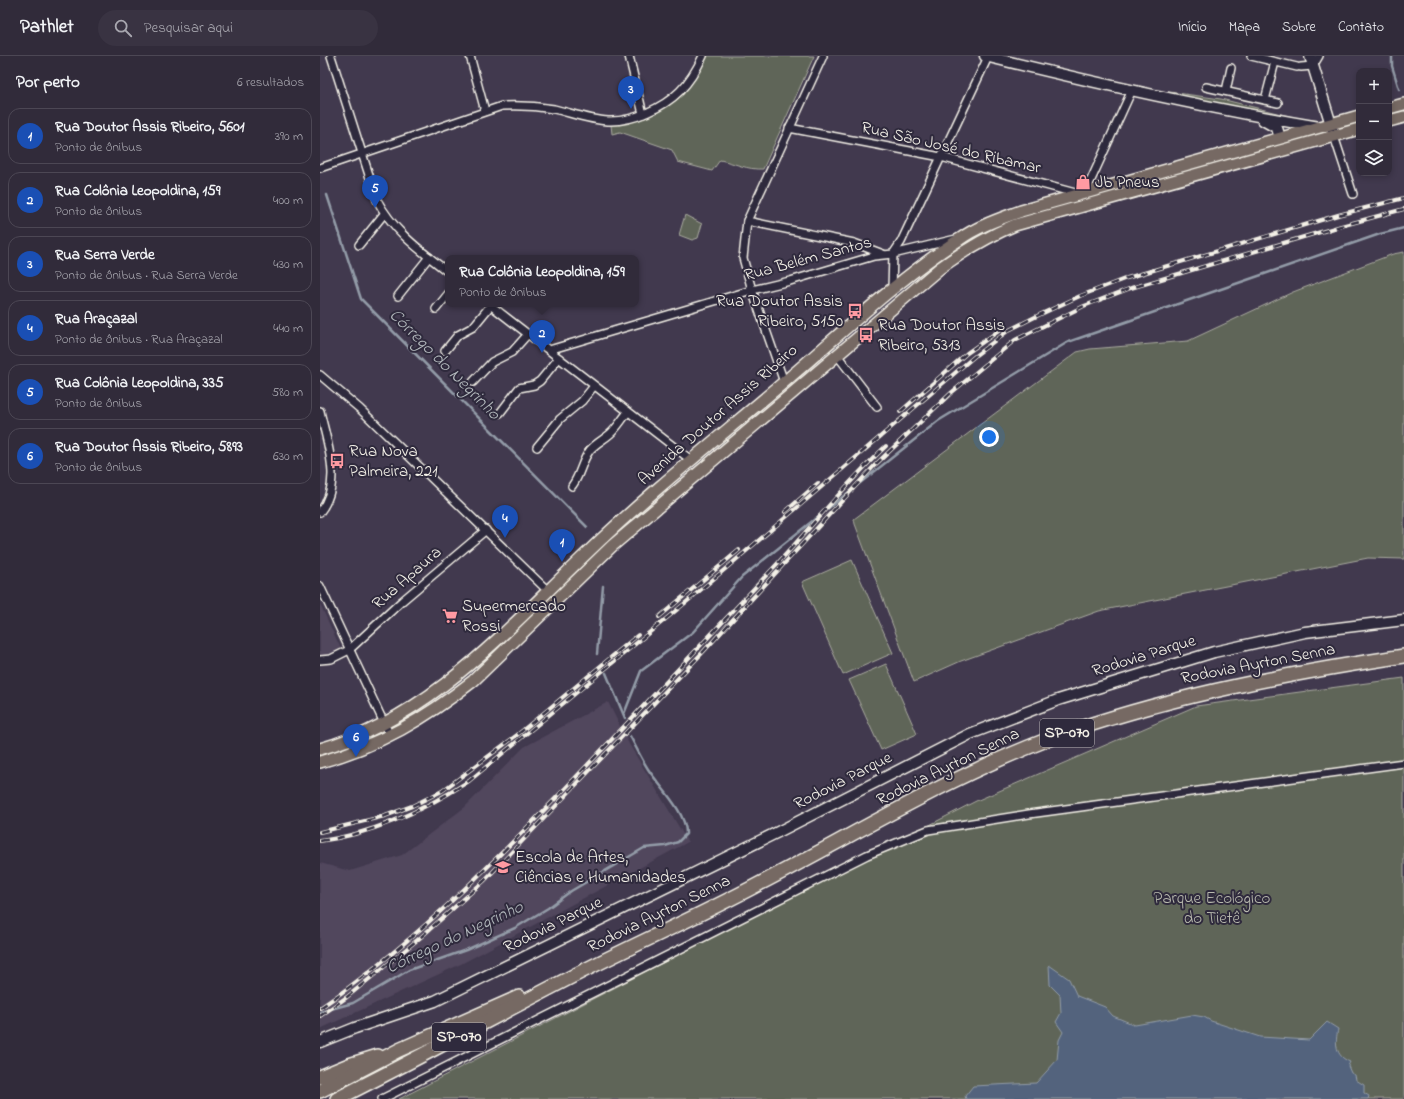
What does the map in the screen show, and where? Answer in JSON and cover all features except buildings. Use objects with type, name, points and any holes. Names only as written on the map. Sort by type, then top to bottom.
[{"type":"highway","name":"Rodovia Ayrton Senna","points":[[337,1099],[428,1054],[580,973],[757,886],[933,791],[1006,756],[1072,731],[1193,695],[1299,672],[1404,656]]},
{"type":"highway","name":"Rodovia Ayrton Senna","points":[[320,1091],[399,1050],[500,1005],[580,973]]},
{"type":"highway","points":[[323,1073],[399,1050]]},
{"type":"main road","points":[[1392,107],[1404,104]]},
{"type":"main road","name":"Avenida Doutor Assis Ribeiro","points":[[320,750],[351,740],[384,723],[419,704],[444,686],[604,536],[691,460],[892,289],[960,238],[990,223],[1021,211],[1356,117]]},
{"type":"main road","points":[[1392,120],[1404,117]]},
{"type":"main road","name":"Avenida Doutor Assis Ribeiro","points":[[320,762],[366,746],[415,723],[473,681],[612,546],[940,268],[967,248],[987,237],[1015,225],[1356,130]]},
{"type":"street","points":[[331,56],[377,200],[384,214],[408,241],[445,270]]},
{"type":"street","points":[[470,56],[485,111]]},
{"type":"street","points":[[629,56],[643,114]]},
{"type":"street","points":[[320,168],[502,106],[524,104],[608,121],[625,119],[643,114],[679,92],[692,76],[703,56]]},
{"type":"street","points":[[784,382],[752,290],[743,258],[747,221],[823,56]]},
{"type":"street","points":[[892,289],[893,254],[901,242],[941,158],[986,56],[1252,116],[1326,126]]},
{"type":"street","points":[[1251,56],[1299,67],[1319,56]]},
{"type":"street","points":[[1312,61],[1326,126],[1334,136],[1353,194]]},
{"type":"street","points":[[1265,100],[1275,62]]},
{"type":"street","points":[[1226,91],[1231,68]]},
{"type":"street","points":[[1206,87],[1278,103]]},
{"type":"street","points":[[1083,194],[1132,90]]},
{"type":"street","points":[[1252,116],[1277,128],[1280,138]]},
{"type":"street","name":"Rua São José do Ribamar","points":[[789,128],[941,158],[1083,194]]},
{"type":"street","points":[[359,245],[384,214]]},
{"type":"street","points":[[747,221],[854,243],[884,254]]},
{"type":"street","name":"Rua Belém Santos","points":[[549,350],[752,290],[790,281],[884,254],[893,254],[960,238]]},
{"type":"street","points":[[398,296],[429,257]]},
{"type":"street","points":[[436,309],[445,298]]},
{"type":"street","points":[[445,351],[458,335],[473,327],[488,307]]},
{"type":"street","points":[[493,307],[691,460]]},
{"type":"street","points":[[473,382],[492,362],[512,352],[528,334]]},
{"type":"street","points":[[837,355],[877,407]]},
{"type":"street","points":[[500,413],[519,388],[534,385],[540,381],[559,358]]},
{"type":"street","points":[[320,375],[360,409],[548,590]]},
{"type":"street","points":[[537,447],[560,419],[582,401],[594,386]]},
{"type":"street","points":[[320,411],[333,476],[331,494],[320,512]]},
{"type":"street","points":[[572,486],[580,475],[582,462],[592,448],[611,433],[628,412]]},
{"type":"street","name":"Rua Apaura","points":[[320,660],[331,659],[349,650],[402,601],[486,530]]},
{"type":"street","points":[[320,586],[390,736]]},
{"type":"street","name":"Rodovia Parque","points":[[320,1042],[435,1001],[778,832],[970,734],[1058,700],[1214,652],[1305,632],[1404,620]]},
{"type":"street","points":[[382,1099],[848,865],[928,830],[1029,814],[1404,763]]},
{"type":"shaded area","points":[[320,604],[340,647],[339,652],[320,657]]},
{"type":"shaded area","name":"Escola de Artes, Ciências e Humanidades","points":[[608,702],[629,744],[688,842],[461,964],[320,1029],[320,863],[350,871],[402,855],[465,807],[524,747]]},
{"type":"green space","points":[[706,56],[814,56],[763,169],[746,167],[720,160],[712,171],[678,162],[672,150],[620,132],[612,134],[611,125],[658,112],[684,93]]},
{"type":"green space","points":[[1140,88],[1221,99],[1301,119],[1326,121],[1304,127]]},
{"type":"green space","points":[[685,215],[702,224],[698,238],[692,240],[679,235]]},
{"type":"green space","points":[[1404,252],[1404,559],[1368,558],[1099,611],[961,661],[914,682],[854,519],[1077,352],[1090,349],[1188,341],[1293,292],[1393,254]]},
{"type":"green space","points":[[852,560],[893,653],[843,675],[802,582]]},
{"type":"green space","points":[[886,664],[917,734],[881,750],[849,680]]},
{"type":"green space","name":"Parque Ecológico do Tietê","points":[[1404,678],[1404,1099],[399,1099],[976,801],[1196,706]]},
{"type":"water","points":[[1049,965],[1069,979],[1077,996],[1105,1007],[1113,1016],[1135,1025],[1192,1015],[1204,1017],[1211,1021],[1260,1037],[1309,1040],[1327,1022],[1338,1029],[1336,1039],[1339,1053],[1350,1062],[1348,1066],[1351,1073],[1355,1075],[1356,1080],[1364,1085],[1364,1093],[1369,1096],[1368,1099],[966,1099],[965,1096],[973,1086],[1036,1083],[1057,1060],[1059,1040],[1063,1032],[1056,1022],[1061,1013],[1060,995],[1050,985]]},
{"type":"waterway","points":[[1392,56],[1392,66],[1399,89]]},
{"type":"waterway","name":"Córrego do Negrinho","points":[[327,195],[361,299],[587,527]]},
{"type":"waterway","points":[[624,714],[641,671],[693,632],[742,577],[938,421],[1068,342],[1380,234],[1404,228]]},
{"type":"waterway","name":"Córrego do Negrinho","points":[[597,654],[603,586]]},
{"type":"waterway","name":"Córrego do Negrinho","points":[[606,673],[625,718]]},
{"type":"waterway","name":"Córrego do Negrinho","points":[[320,1012],[353,1003],[409,970],[466,950],[515,928],[548,908],[571,891],[644,848],[665,846],[678,842],[686,834],[682,817],[672,800],[648,769],[630,736]]},
{"type":"railway","points":[[320,841],[340,838],[379,827],[434,802],[469,781],[690,599],[976,355],[1009,330],[1080,296],[1127,278],[1338,215],[1404,198]]},
{"type":"railway","points":[[320,1016],[347,997],[421,937],[484,881],[703,652],[875,465],[951,393],[1015,340],[1084,306],[1131,288],[1404,209]]},
{"type":"railway","points":[[900,412],[967,353],[1000,330]]},
{"type":"railway","points":[[320,1008],[352,985],[413,936],[499,856],[638,712],[777,564],[830,504],[886,446]]},
{"type":"railway","points":[[785,512],[818,483]]},
{"type":"railway","points":[[659,617],[739,550]]},
{"type":"railway","points":[[320,832],[385,816],[412,806],[442,791],[517,735],[638,635]]},
{"type":"place","name":"Rua Serra Verde","points":[[631,109]]},
{"type":"place","name":"Jb Pneus","points":[[1083,182]]},
{"type":"place","name":"Rua Colônia Leopoldina, 335","points":[[375,208]]},
{"type":"place","name":"Rua Doutor Assis Ribeiro, 5150","points":[[855,311]]},
{"type":"place","name":"Rua Doutor Assis Ribeiro, 5313","points":[[866,335]]},
{"type":"place","name":"Rua Colônia Leopoldina, 159","points":[[542,353]]},
{"type":"place","name":"Rua Nova Palmeira, 221","points":[[337,461]]},
{"type":"place","name":"Rua Araçazal","points":[[505,538]]},
{"type":"place","name":"Rua Doutor Assis Ribeiro, 5601","points":[[562,562]]},
{"type":"place","name":"Supermercado Rossi","points":[[450,616]]},
{"type":"place","name":"Rua Doutor Assis Ribeiro, 5893","points":[[356,757]]},
{"type":"place","name":"Escola de Artes, Ciências e Humanidades","points":[[503,867]]}]
